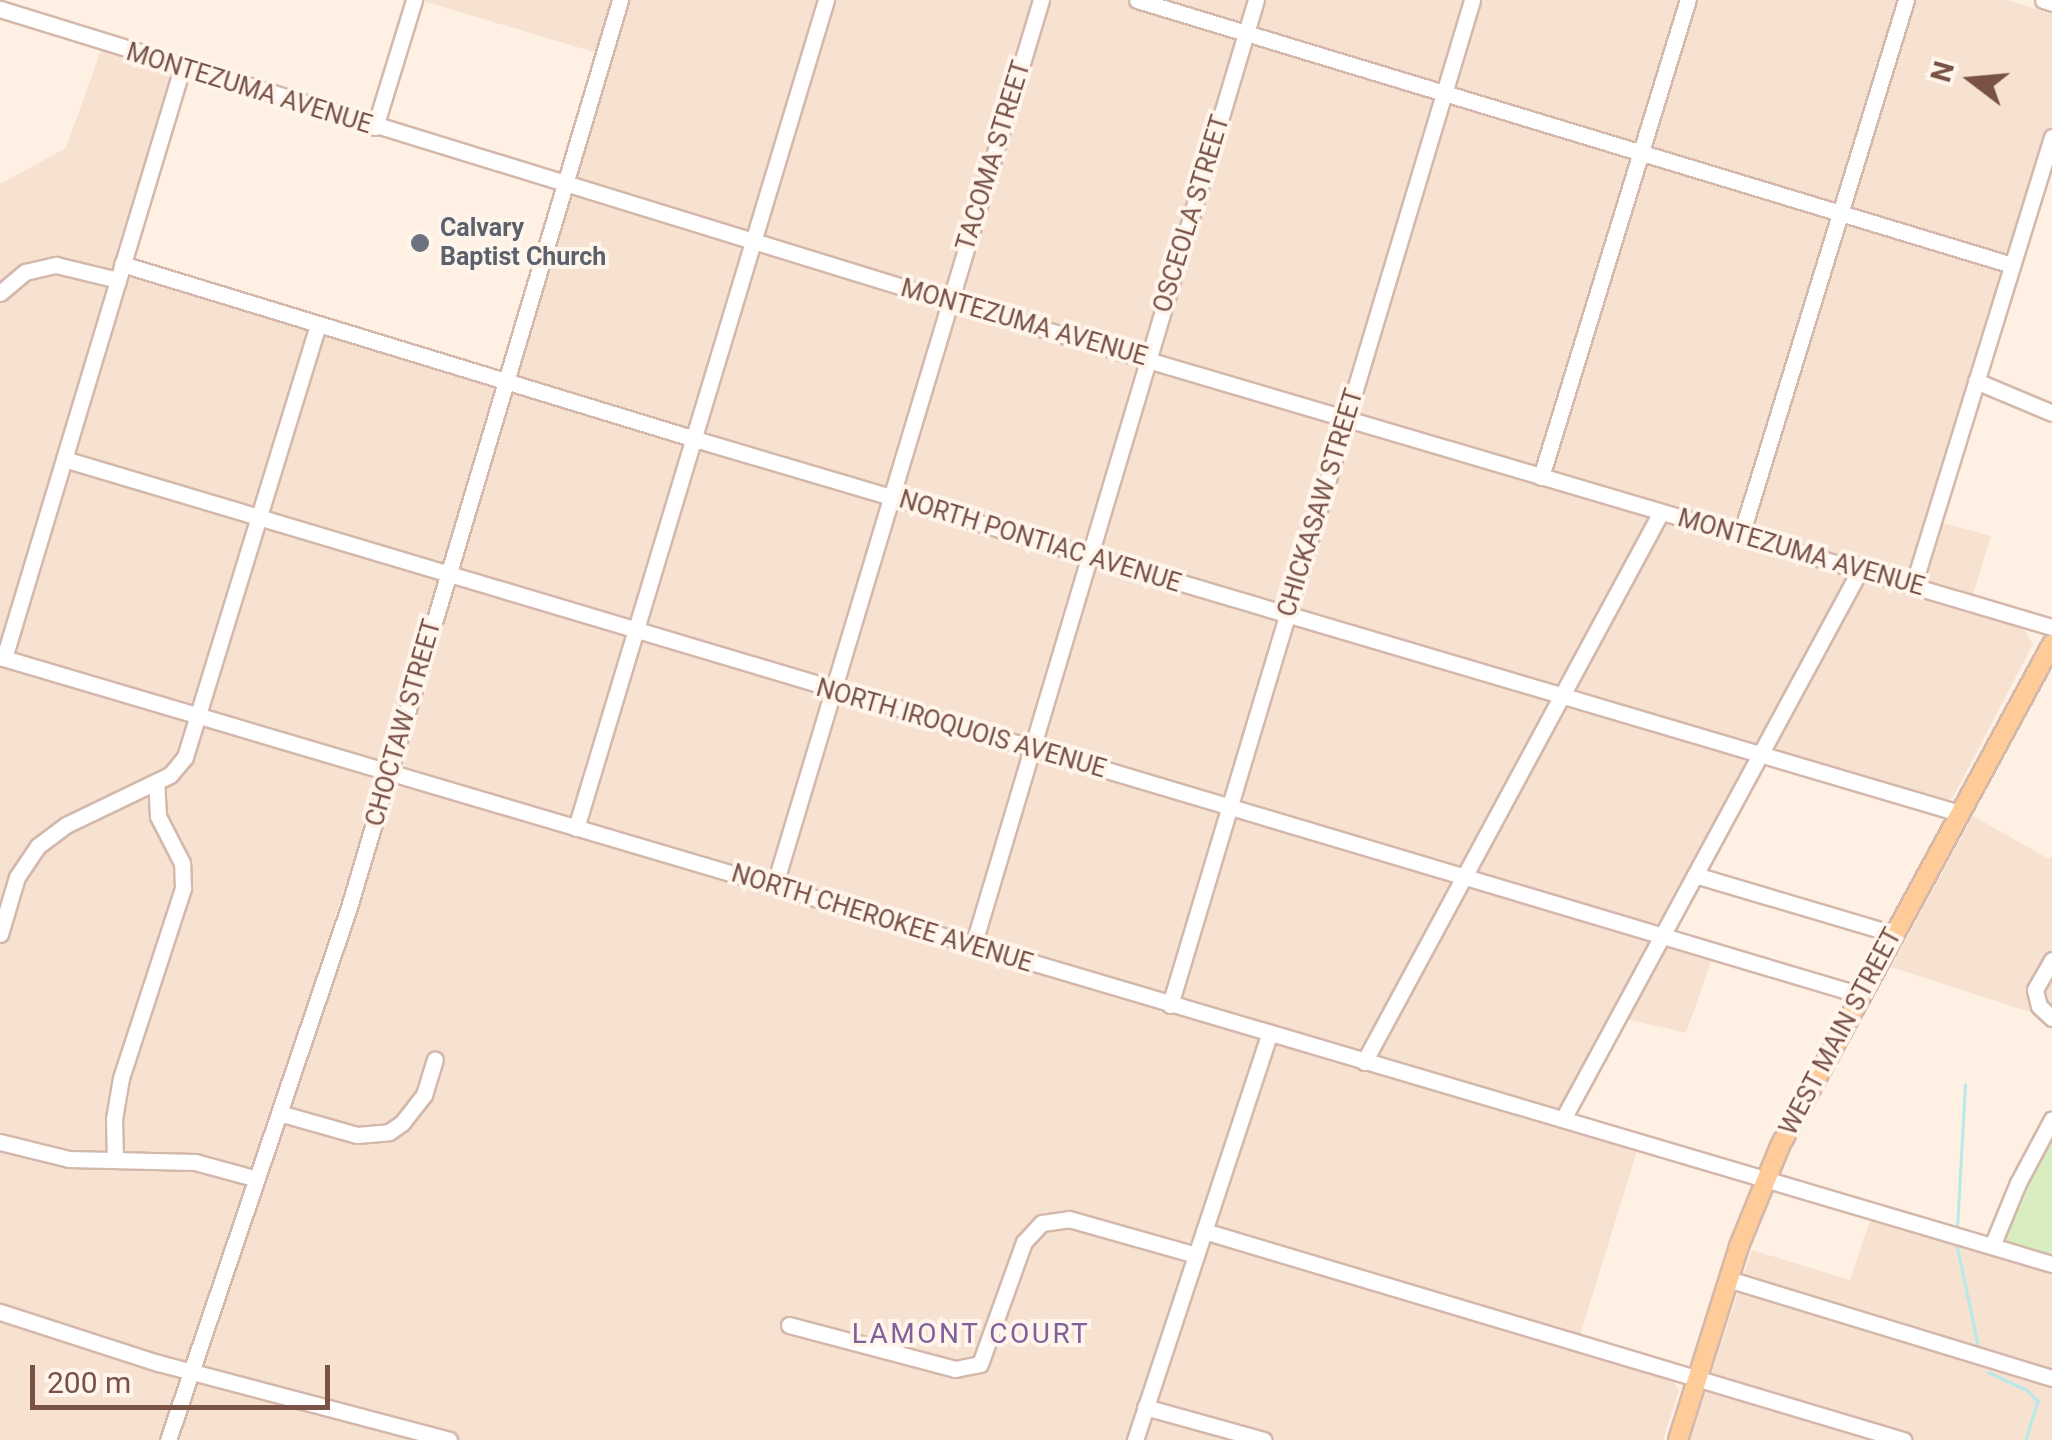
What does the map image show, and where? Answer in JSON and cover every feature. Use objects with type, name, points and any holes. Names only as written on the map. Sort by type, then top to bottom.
[{"type":"main road","name":"WEST MAIN STREET","points":[[1678,1440],[1728,1279],[1766,1177],[1860,994],[2052,644]]},
{"type":"street","points":[[375,127],[414,0]]},
{"type":"street","name":"CHOCTAW STREET","points":[[168,1440],[390,772],[620,0]]},
{"type":"street","points":[[576,828],[826,0]]},
{"type":"street","name":"TACOMA STREET","points":[[774,886],[1041,0]]},
{"type":"street","points":[[1137,0],[2012,265]]},
{"type":"street","name":"OSCEOLA STREET","points":[[972,946],[1256,0]]},
{"type":"street","name":"CHICKASAW STREET","points":[[1170,1005],[1472,0]]},
{"type":"street","points":[[1542,477],[1688,0]]},
{"type":"street","points":[[1741,536],[1906,0]]},
{"type":"street","points":[[2043,0],[2052,3]]},
{"type":"street","name":"MONTEZUMA AVENUE","points":[[0,9],[951,302],[2052,627]]},
{"type":"street","points":[[2,658],[182,68]]},
{"type":"street","points":[[1912,586],[2052,138]]},
{"type":"street","name":"NORTH PONTIAC AVENUE","points":[[0,293],[26,272],[56,265],[120,272],[318,324],[1089,557],[1959,813]]},
{"type":"street","points":[[0,934],[17,877],[38,846],[66,824],[156,783],[186,756],[318,324]]},
{"type":"street","points":[[1976,381],[2052,413]]},
{"type":"street","name":"NORTH IROQUOIS AVENUE","points":[[64,459],[834,692],[1860,994]]},
{"type":"street","points":[[1364,1062],[1661,512]]},
{"type":"street","points":[[1563,1119],[1860,570]]},
{"type":"street","name":"NORTH CHEROKEE AVENUE","points":[[2,658],[2052,1264]]},
{"type":"street","points":[[114,1160],[114,1119],[121,1078],[183,888],[182,863],[158,816],[156,783]]},
{"type":"street","points":[[1695,875],[1894,934]]},
{"type":"street","points":[[2052,960],[2034,990],[2038,1006],[2052,1018]]},
{"type":"street","points":[[1135,1440],[1269,1034]]},
{"type":"street","points":[[279,1113],[356,1136],[389,1132],[402,1123],[424,1095],[435,1060]]},
{"type":"street","points":[[1992,1246],[2018,1183],[2052,1118]]},
{"type":"street","points":[[0,1142],[46,1156],[195,1162],[257,1179]]},
{"type":"street","points":[[789,1326],[955,1368],[980,1364],[1021,1248],[1042,1224],[1068,1219],[1196,1255]]},
{"type":"street","points":[[1204,1231],[1903,1440]]},
{"type":"street","points":[[1728,1279],[2052,1378]]},
{"type":"street","points":[[0,1312],[192,1370],[449,1440]]},
{"type":"street","points":[[1145,1407],[1264,1440]]},
{"type":"street","points":[[382,1440],[387,1423]]},
{"type":"shaded area","points":[[420,0],[613,0],[597,53]]},
{"type":"shaded area","points":[[627,0],[2006,0],[2052,14],[2052,159],[1939,522],[1991,536],[1968,610],[2023,627],[2033,644],[1953,797],[1944,803],[1769,751],[1664,946],[1712,959],[1686,1033],[1622,1018],[1571,1115],[408,771],[400,758]]},
{"type":"shaded area","points":[[101,50],[186,77],[132,253],[137,262],[501,374],[382,760],[0,650],[0,184],[66,148]]},
{"type":"shaded area","points":[[0,664],[374,774],[380,781],[162,1440],[0,1440]]},
{"type":"shaded area","points":[[405,785],[1637,1151],[1576,1348],[1670,1376],[1679,1390],[1663,1440],[175,1440],[392,791]]},
{"type":"shaded area","points":[[1973,816],[2049,859],[2052,856],[2052,1019],[1891,967]]},
{"type":"shaded area","points":[[1871,1218],[2052,1274],[2052,1440],[1690,1440],[1752,1250],[1850,1280]]},
{"type":"green space","points":[[2052,1132],[2052,1256],[2001,1240]]},
{"type":"waterway","points":[[1957,1228],[1965,1085]]},
{"type":"waterway","points":[[1957,1245],[1979,1349]]},
{"type":"waterway","points":[[1988,1372],[2027,1390],[2038,1401],[2026,1440]]},
{"type":"place","name":"Calvary Baptist Church","points":[[420,243]]},
{"type":"district","name":"LAMONT COURT","points":[[971,1334]]}]
